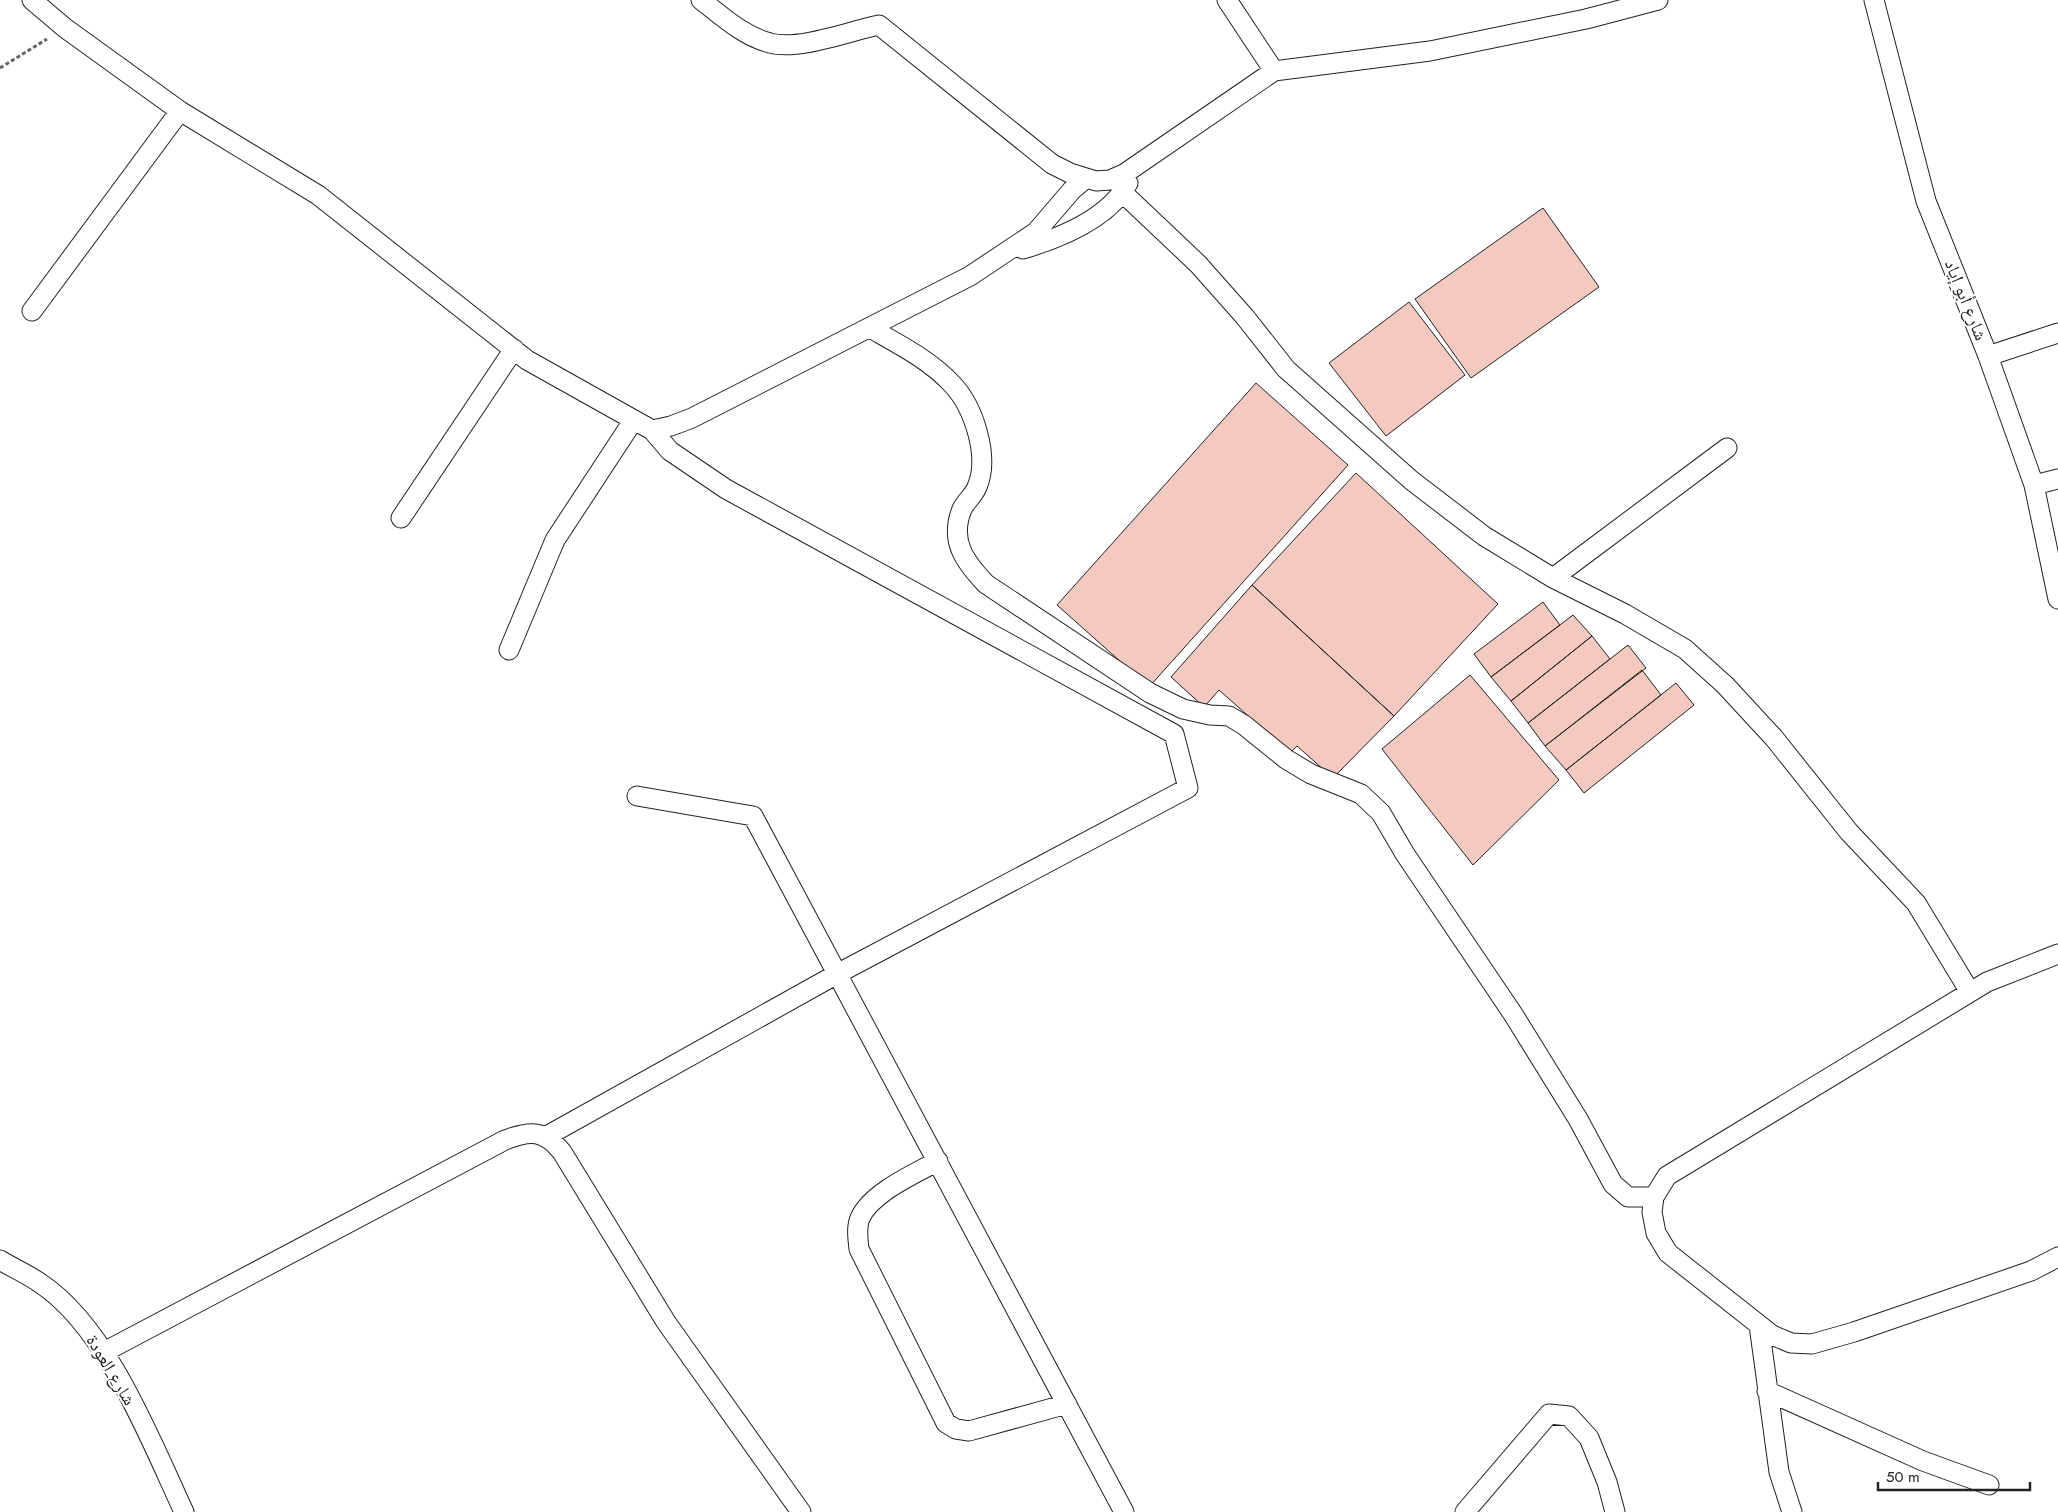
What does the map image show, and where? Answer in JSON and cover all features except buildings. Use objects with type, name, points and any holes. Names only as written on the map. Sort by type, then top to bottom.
[{"type":"street","points":[[32,0],[65,28],[180,111],[318,195],[527,360],[652,430],[670,451],[726,489],[1174,734],[1188,788],[837,974],[545,1136]]},
{"type":"street","points":[[701,0],[752,36],[770,43],[788,46],[880,25],[1052,164],[1085,179],[1110,180],[1136,167],[1274,71],[1430,51],[1586,19],[1658,0]]},
{"type":"street","points":[[1228,0],[1274,71]]},
{"type":"street","name":"شارع أبو إياد","points":[[1874,0],[1926,201],[1988,356],[2034,485],[2055,569],[2058,599]]},
{"type":"street","points":[[32,311],[180,111]]},
{"type":"street","points":[[1005,254],[1039,244],[1077,227],[1100,213],[1123,193],[1136,167]]},
{"type":"street","points":[[652,430],[671,426],[692,418],[970,276],[1036,232],[1072,190],[1085,179]]},
{"type":"street","points":[[1123,193],[1198,264],[1245,317],[1286,369],[1411,480],[1484,536],[1553,578],[1625,614],[1685,649],[1725,685],[1774,738],[1849,832],[1916,903],[1970,992]]},
{"type":"street","points":[[870,328],[931,364],[954,385],[978,433],[982,458],[977,488],[962,509],[957,530],[959,544],[967,564],[986,584],[1150,693],[1183,709],[1210,716],[1229,716],[1294,764],[1311,774],[1361,794],[1381,813],[1405,854],[1513,1014],[1578,1119],[1613,1184],[1628,1197],[1654,1197]]},
{"type":"street","points":[[1988,356],[2058,333]]},
{"type":"street","points":[[401,518],[514,349]]},
{"type":"street","points":[[509,650],[555,540],[633,421]]},
{"type":"street","points":[[1553,578],[1727,448]]},
{"type":"street","points":[[2034,485],[2058,479]]},
{"type":"street","points":[[637,796],[753,816],[1124,1512]]},
{"type":"street","points":[[2058,954],[1987,982],[1668,1176],[1654,1197],[1652,1212],[1656,1233],[1668,1253],[1772,1335],[1791,1343],[1812,1344],[1854,1332],[2032,1271],[2058,1257]]},
{"type":"street","points":[[104,1352],[505,1140],[523,1133],[539,1134],[552,1140],[562,1152],[666,1322],[802,1512]]},
{"type":"street","points":[[938,1161],[870,1203],[860,1219],[857,1235],[859,1249],[946,1423],[956,1429],[969,1431],[1067,1404]]},
{"type":"street","name":"شارع العودة","points":[[0,1260],[47,1289],[95,1338],[122,1382],[184,1512]]},
{"type":"street","points":[[1759,1325],[1779,1472],[1792,1512]]},
{"type":"street","points":[[1767,1391],[1923,1461],[1989,1485]]},
{"type":"street","points":[[1465,1512],[1549,1414],[1569,1416],[1590,1438],[1607,1482],[1615,1512]]},
{"type":"path","points":[[0,68],[65,28]]}]
